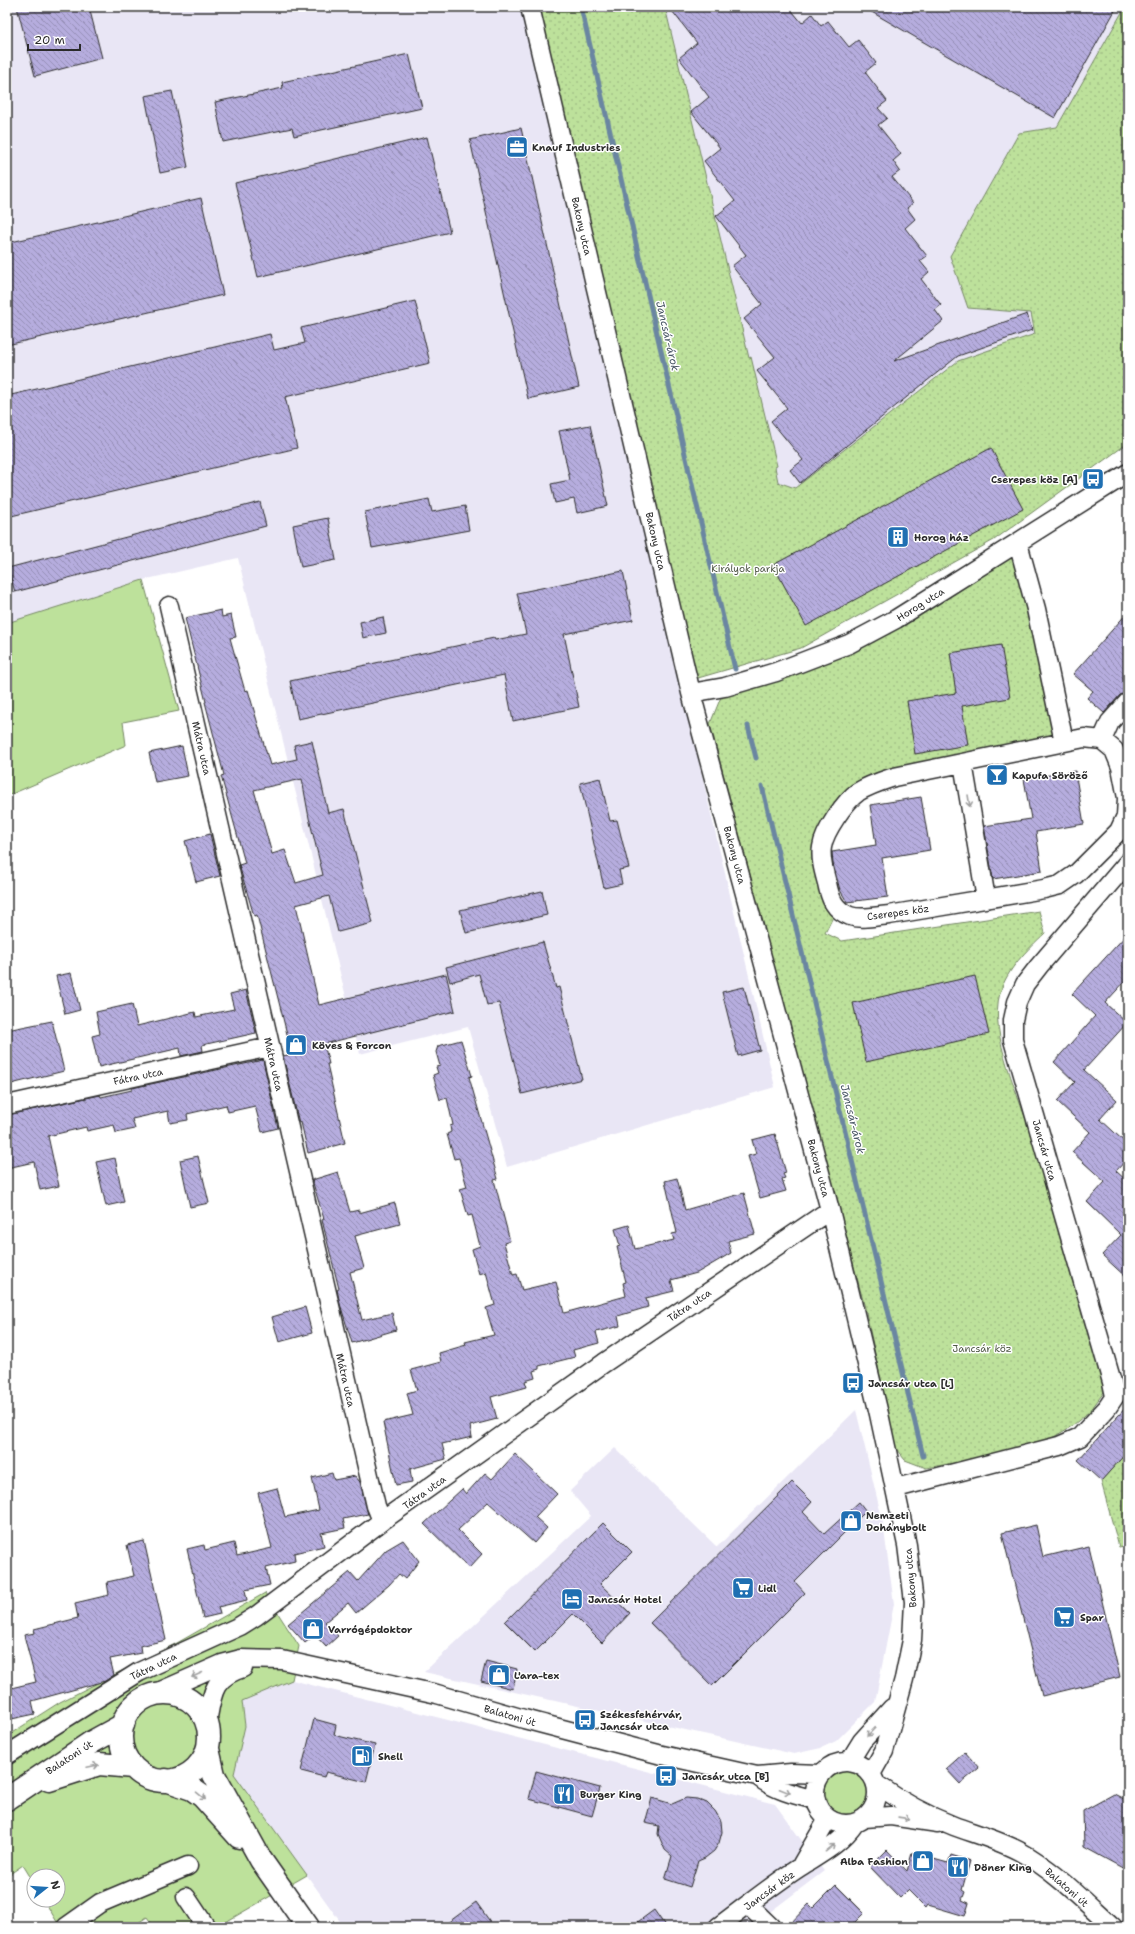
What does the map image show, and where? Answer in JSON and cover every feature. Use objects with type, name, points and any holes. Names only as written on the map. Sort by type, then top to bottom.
[{"type":"main road","points":[[208,1749],[201,1763],[192,1772],[180,1778],[166,1780],[151,1779],[132,1767],[124,1753],[122,1733],[123,1725],[132,1709],[147,1697],[166,1694],[181,1696],[196,1706],[207,1723],[209,1732],[208,1749],[214,1775],[261,1860],[308,1927]]},
{"type":"main road","name":"Balatoni út","points":[[12,1795],[92,1742],[123,1725]]},
{"type":"main road","name":"Balatoni út","points":[[12,1795],[88,1766],[99,1764],[132,1767]]},
{"type":"main road","points":[[166,1780],[187,1787],[202,1796],[261,1860]]},
{"type":"street","name":"Bakony utca","points":[[530,7],[691,693],[830,1210],[896,1488],[908,1545],[914,1602],[912,1640],[904,1679],[884,1751],[874,1779]]},
{"type":"street","name":"Horog utca","points":[[691,693],[725,687],[776,672],[849,644],[896,619],[1128,473]]},
{"type":"street","points":[[1018,543],[1036,609],[1064,742]]},
{"type":"street","name":"Mátra utca","points":[[169,606],[374,1499],[382,1521]]},
{"type":"street","points":[[1102,740],[1110,722],[1128,702]]},
{"type":"street","name":"Cserepes köz","points":[[1084,738],[1102,740],[1114,750],[1121,767],[1127,798],[1126,816],[1119,830],[1076,874],[1060,885],[889,915],[866,918],[850,916],[837,909],[830,896],[822,865],[821,848],[826,830],[857,793],[874,784],[894,777],[1064,742],[1084,738]]},
{"type":"street","points":[[963,763],[986,899]]},
{"type":"street","name":"Jancsár utca","points":[[896,1488],[1059,1446],[1080,1437],[1107,1408],[1115,1396],[1013,1040],[1013,1020],[1017,1002],[1025,984],[1128,862]]},
{"type":"street","name":"Fátra utca","points":[[7,1104],[270,1047]]},
{"type":"street","name":"Tátra utca","points":[[7,1755],[139,1672],[240,1626],[251,1619],[382,1521],[604,1363],[830,1210]]},
{"type":"street","name":"Balatoni út","points":[[147,1697],[222,1664],[242,1659],[295,1662],[416,1689],[658,1754],[757,1776],[791,1773],[821,1774]]},
{"type":"street","name":"Balatoni út","points":[[207,1723],[211,1699],[219,1681],[231,1671],[245,1667],[262,1659]]},
{"type":"street","name":"Bakony utca","points":[[849,1762],[862,1741],[896,1704]]},
{"type":"street","points":[[849,1762],[857,1764],[874,1779],[878,1793],[876,1803],[872,1812],[860,1821],[836,1823],[828,1819],[818,1807],[816,1800],[816,1786],[821,1774],[829,1767],[838,1763],[849,1762]]},
{"type":"street","name":"Balatoni út","points":[[757,1776],[766,1783],[788,1793],[816,1800]]},
{"type":"street","name":"Balatoni út","points":[[874,1779],[891,1794],[952,1825],[1000,1841],[1032,1858],[1059,1879],[1112,1927]]},
{"type":"street","name":"Balatoni út","points":[[860,1821],[891,1816],[952,1825]]},
{"type":"street","name":"Jancsár köz","points":[[800,1867],[828,1819]]},
{"type":"street","name":"Jancsár köz","points":[[718,1927],[800,1867],[828,1850],[860,1821]]},
{"type":"street","points":[[66,1927],[100,1903],[188,1866]]},
{"type":"street","points":[[186,1897],[206,1927]]},
{"type":"street","points":[[748,1905],[771,1927]]},
{"type":"shaded area","points":[[7,7],[522,7],[775,1087],[507,1167],[468,1027],[360,1054],[238,558],[143,580],[7,623]]},
{"type":"shaded area","points":[[665,7],[1125,7],[1057,127],[1019,133],[968,308],[1032,313],[1035,334],[958,361],[795,488],[778,482]]},
{"type":"shaded area","points":[[856,1410],[883,1523],[894,1604],[875,1702],[836,1741],[821,1748],[794,1754],[424,1672],[591,1516],[570,1491],[615,1448],[717,1547]]},
{"type":"shaded area","points":[[292,1680],[775,1804],[824,1871],[750,1927],[344,1927],[234,1774],[245,1726],[242,1701]]},
{"type":"green space","name":"Királyok parkja","points":[[522,7],[665,7],[749,358],[751,357],[777,466],[775,467],[778,482],[795,488],[958,361],[1035,334],[1031,313],[968,308],[950,256],[1019,133],[1057,127],[1125,7],[1128,7],[1128,443],[994,540],[801,648],[681,683]]},
{"type":"green space","name":"Jancsár köz","points":[[1018,543],[1064,742],[874,784],[826,830],[837,909],[825,933],[842,941],[1039,911],[1045,933],[1018,960],[1003,984],[997,1009],[998,1027],[1007,1066],[1032,1139],[1104,1392],[1090,1411],[1072,1426],[1047,1441],[955,1463],[926,1468],[905,1460],[896,1449],[865,1308],[710,724],[725,687],[849,644]]},
{"type":"green space","points":[[143,580],[179,711],[123,722],[126,745],[7,796],[7,623]]},
{"type":"green space","points":[[1128,1451],[1128,1545],[1119,1547],[1101,1481]]},
{"type":"green space","points":[[265,1593],[299,1646],[292,1680],[242,1701],[245,1726],[234,1774],[307,1875],[217,1927],[154,1927],[147,1917],[132,1927],[60,1927],[49,1908],[66,1908],[66,1868],[26,1868],[26,1870],[23,1865],[7,1876],[7,1736],[60,1702],[177,1643]]},
{"type":"green space","points":[[842,1770],[850,1770],[855,1771],[862,1776],[867,1783],[867,1801],[862,1808],[855,1813],[842,1814],[834,1811],[827,1804],[824,1796],[824,1788],[827,1780],[834,1773]]},
{"type":"building","points":[[17,7],[89,7],[102,58],[35,76]]},
{"type":"building","points":[[669,7],[789,7],[802,23],[812,14],[821,26],[828,21],[849,47],[858,40],[876,63],[865,72],[887,101],[878,108],[887,118],[878,125],[901,154],[893,161],[900,171],[892,177],[913,203],[907,208],[915,219],[905,228],[927,256],[920,261],[929,272],[921,279],[941,305],[935,310],[943,321],[894,361],[1027,314],[1032,330],[958,356],[800,483],[790,470],[803,460],[771,421],[787,408],[757,371],[775,357],[744,319],[762,304],[732,266],[746,255],[716,216],[735,201],[704,161],[720,148],[691,112],[709,97],[679,58],[697,43]]},
{"type":"building","points":[[863,7],[1117,7],[1055,118]]},
{"type":"building","points":[[409,54],[422,108],[294,136],[292,128],[223,142],[215,102],[283,88],[282,82]]},
{"type":"building","points":[[172,91],[188,167],[160,173],[145,96]]},
{"type":"building","points":[[521,128],[579,387],[528,399],[470,140]]},
{"type":"building","points":[[427,137],[450,232],[258,277],[235,183]]},
{"type":"building","points":[[201,198],[223,295],[7,345],[7,243]]},
{"type":"building","points":[[415,301],[430,363],[285,397],[297,448],[7,517],[7,396],[270,334],[274,350],[305,343],[301,328]]},
{"type":"building","points":[[590,425],[608,506],[577,513],[574,499],[555,503],[551,484],[570,480],[559,431]]},
{"type":"building","name":"Horog ház","points":[[991,448],[1023,509],[806,626],[773,565]]},
{"type":"building","points":[[429,499],[432,512],[465,506],[469,530],[372,548],[365,512]]},
{"type":"building","points":[[260,502],[266,526],[15,592],[8,568]]},
{"type":"building","points":[[328,518],[336,560],[301,567],[293,525]]},
{"type":"building","points":[[623,571],[633,620],[564,634],[579,707],[513,721],[504,675],[298,719],[290,681],[494,638],[495,640],[526,634],[517,593]]},
{"type":"building","points":[[221,610],[222,617],[231,615],[236,637],[230,638],[245,691],[248,690],[270,765],[297,759],[294,745],[312,741],[328,813],[344,809],[373,923],[338,932],[329,896],[296,905],[319,1005],[446,974],[455,1011],[324,1044],[329,1064],[327,1064],[345,1143],[308,1153],[301,1122],[299,1123],[283,1056],[292,1054],[257,915],[254,916],[239,865],[245,863],[221,776],[224,775],[185,618]],"holes":[[[302,779],[309,818],[323,875],[296,883],[285,850],[272,854],[254,790]]]},
{"type":"building","points":[[1128,612],[1128,692],[1120,695],[1104,713],[1087,698],[1093,691],[1073,674]]},
{"type":"building","points":[[383,617],[386,633],[363,638],[360,622]]},
{"type":"building","points":[[1001,645],[1010,698],[962,706],[968,745],[915,754],[907,701],[956,693],[950,653]]},
{"type":"building","points":[[182,746],[188,776],[155,782],[149,753]]},
{"type":"building","points":[[1075,771],[1084,824],[1036,832],[1042,871],[993,879],[984,826],[1031,819],[1024,779]]},
{"type":"building","points":[[600,778],[610,821],[617,820],[629,868],[619,870],[622,884],[604,888],[580,783]]},
{"type":"building","points":[[921,797],[930,850],[882,858],[888,897],[847,902],[840,890],[833,864],[832,852],[876,845],[870,805]]},
{"type":"building","points":[[210,834],[220,876],[196,882],[185,841]]},
{"type":"building","points":[[542,891],[547,915],[466,933],[460,910]]},
{"type":"building","points":[[1128,933],[1128,978],[1105,1003],[1127,1023],[1084,1070],[1117,1100],[1100,1119],[1128,1145],[1128,1158],[1116,1171],[1128,1182],[1128,1279],[1102,1255],[1121,1235],[1087,1202],[1105,1182],[1072,1152],[1090,1132],[1057,1101],[1075,1082],[1054,1062],[1095,1016],[1072,994]]},
{"type":"building","points":[[543,942],[556,988],[559,987],[582,1079],[522,1094],[499,1003],[487,1005],[479,974],[450,982],[446,967]]},
{"type":"building","points":[[71,973],[80,1010],[65,1014],[56,976]]},
{"type":"building","points":[[975,976],[989,1034],[866,1062],[853,1003]]},
{"type":"building","points":[[744,987],[760,1050],[738,1056],[722,992]]},
{"type":"building","points":[[246,990],[256,1033],[202,1045],[203,1051],[181,1056],[180,1048],[99,1067],[92,1036],[100,1034],[96,1012],[132,1004],[137,1026],[195,1012],[196,1017],[234,1009],[230,994]]},
{"type":"building","points":[[52,1021],[64,1071],[7,1085],[7,1030]]},
{"type":"building","points":[[461,1040],[472,1076],[469,1077],[498,1179],[494,1180],[510,1241],[504,1243],[513,1275],[517,1274],[522,1290],[556,1282],[564,1313],[626,1296],[623,1283],[626,1282],[617,1247],[620,1246],[615,1229],[629,1225],[635,1249],[674,1240],[672,1234],[677,1233],[665,1181],[677,1178],[685,1210],[744,1193],[755,1234],[728,1241],[731,1253],[697,1273],[671,1280],[674,1291],[646,1298],[648,1307],[618,1316],[620,1326],[596,1332],[599,1343],[573,1350],[575,1357],[539,1366],[539,1369],[533,1371],[535,1378],[525,1381],[527,1387],[491,1397],[497,1419],[470,1426],[472,1437],[442,1444],[446,1459],[410,1469],[412,1482],[396,1485],[383,1422],[413,1415],[407,1393],[417,1390],[411,1370],[441,1362],[439,1353],[466,1345],[465,1342],[494,1335],[486,1308],[495,1305],[486,1272],[479,1274],[472,1249],[480,1246],[472,1215],[468,1216],[460,1189],[467,1187],[459,1158],[454,1159],[447,1134],[451,1132],[450,1126],[453,1125],[447,1098],[440,1100],[433,1075],[438,1073],[436,1067],[440,1066],[436,1052],[438,1046]]},
{"type":"building","points":[[263,1060],[278,1128],[262,1132],[255,1106],[228,1112],[226,1105],[187,1114],[188,1120],[170,1123],[168,1111],[132,1119],[135,1129],[116,1133],[114,1125],[87,1131],[86,1127],[48,1136],[59,1186],[40,1190],[34,1162],[7,1168],[7,1115],[100,1095],[101,1097],[132,1090],[132,1088]]},
{"type":"building","points":[[775,1134],[786,1173],[783,1174],[785,1178],[782,1179],[786,1191],[760,1198],[748,1156],[756,1154],[752,1140]]},
{"type":"building","points":[[198,1156],[209,1203],[190,1207],[180,1160]]},
{"type":"building","points":[[115,1158],[124,1202],[106,1206],[96,1162]]},
{"type":"building","points":[[338,1172],[350,1212],[359,1210],[359,1213],[395,1203],[400,1224],[355,1236],[364,1268],[350,1272],[362,1320],[392,1313],[396,1330],[352,1343],[340,1304],[337,1290],[339,1289],[322,1220],[324,1219],[312,1180]]},
{"type":"building","points":[[305,1307],[312,1333],[279,1342],[272,1317]]},
{"type":"building","points":[[1128,1405],[1128,1451],[1101,1481],[1078,1460]]},
{"type":"building","points":[[515,1454],[557,1494],[535,1517],[547,1528],[534,1543],[488,1502],[458,1530],[482,1554],[469,1568],[424,1524],[462,1489],[466,1494],[485,1473],[492,1479]]},
{"type":"building","points":[[332,1473],[334,1480],[355,1476],[360,1482],[368,1514],[343,1519],[345,1528],[321,1533],[324,1546],[294,1553],[295,1561],[266,1568],[270,1585],[245,1590],[247,1600],[218,1607],[220,1614],[203,1618],[187,1549],[204,1545],[205,1550],[234,1543],[237,1556],[272,1548],[258,1493],[277,1488],[285,1517],[319,1510],[312,1478]]},
{"type":"building","name":"Lidl","points":[[792,1482],[812,1502],[803,1512],[824,1534],[859,1502],[866,1511],[795,1582],[805,1593],[712,1686],[650,1623]]},
{"type":"building","name":"Jancsár Hotel","points":[[603,1523],[632,1552],[600,1584],[630,1613],[602,1643],[573,1614],[535,1652],[505,1622]]},
{"type":"building","name":"Spar","points":[[1036,1525],[1043,1557],[1089,1546],[1120,1677],[1042,1696],[1002,1533]]},
{"type":"building","points":[[403,1540],[419,1561],[405,1579],[399,1574],[389,1585],[356,1613],[348,1603],[325,1622],[338,1636],[326,1647],[315,1635],[305,1643],[288,1624],[350,1572],[358,1581],[386,1550]]},
{"type":"building","points":[[144,1541],[166,1640],[140,1646],[141,1653],[110,1659],[114,1675],[105,1681],[32,1701],[35,1714],[7,1720],[7,1689],[36,1682],[24,1635],[35,1633],[34,1629],[78,1618],[75,1603],[109,1595],[107,1582],[134,1576],[127,1545]]},
{"type":"building","name":"L'ara-tex","points":[[486,1661],[517,1669],[513,1689],[481,1681]]},
{"type":"building","points":[[314,1719],[336,1725],[334,1735],[375,1745],[366,1782],[326,1772],[324,1777],[301,1771]]},
{"type":"building","points":[[965,1752],[979,1768],[960,1784],[946,1769]]},
{"type":"building","name":"Burger King","points":[[536,1771],[600,1788],[592,1816],[529,1799]]},
{"type":"building","points":[[1114,1794],[1128,1801],[1128,1871],[1084,1847],[1083,1811]]},
{"type":"building","points":[[652,1798],[672,1804],[686,1798],[697,1799],[707,1803],[715,1811],[721,1821],[722,1832],[719,1843],[714,1851],[698,1861],[690,1887],[665,1879],[672,1856],[665,1850],[658,1834],[659,1826],[645,1823]]},
{"type":"building","points":[[887,1850],[907,1871],[912,1853],[948,1863],[951,1855],[970,1861],[962,1890],[965,1892],[962,1900],[969,1903],[965,1916],[928,1905],[926,1908],[908,1890],[900,1898],[870,1867]]},
{"type":"building","points":[[836,1885],[864,1913],[850,1927],[787,1927],[809,1904],[813,1908]]},
{"type":"building","points":[[476,1902],[494,1927],[442,1927]]},
{"type":"building","points":[[654,1910],[666,1927],[631,1927]]},
{"type":"waterway","name":"Jancsár-árok","points":[[581,7],[735,669]]},
{"type":"waterway","name":"Jancsár-árok","points":[[748,726],[756,758]]},
{"type":"waterway","name":"Jancsár-árok","points":[[762,786],[923,1456]]},
{"type":"place","name":"Knauf Industries","points":[[517,147]]},
{"type":"place","name":"Cserepes köz [A]","points":[[1093,479]]},
{"type":"place","name":"Horog ház","points":[[898,537]]},
{"type":"place","name":"Kapufa Söröző","points":[[997,775]]},
{"type":"place","name":"Köves & Forcon","points":[[296,1045]]},
{"type":"place","name":"Jancsár utca [L]","points":[[853,1383]]},
{"type":"place","name":"Nemzeti Dohánybolt","points":[[851,1521]]},
{"type":"place","name":"Lidl","points":[[743,1588]]},
{"type":"place","name":"Jancsár Hotel","points":[[572,1599]]},
{"type":"place","name":"Spar","points":[[1064,1617]]},
{"type":"place","name":"Varrógépdoktor","points":[[313,1629]]},
{"type":"place","name":"L'ara-tex","points":[[499,1675]]},
{"type":"place","name":"Székesfehérvár, Jancsár utca","points":[[585,1720]]},
{"type":"place","name":"Shell","points":[[362,1756]]},
{"type":"place","name":"Jancsár utca [B]","points":[[666,1776]]},
{"type":"place","name":"Burger King","points":[[564,1794]]},
{"type":"place","name":"Alba Fashion","points":[[923,1861]]},
{"type":"place","name":"Döner King","points":[[958,1867]]}]
